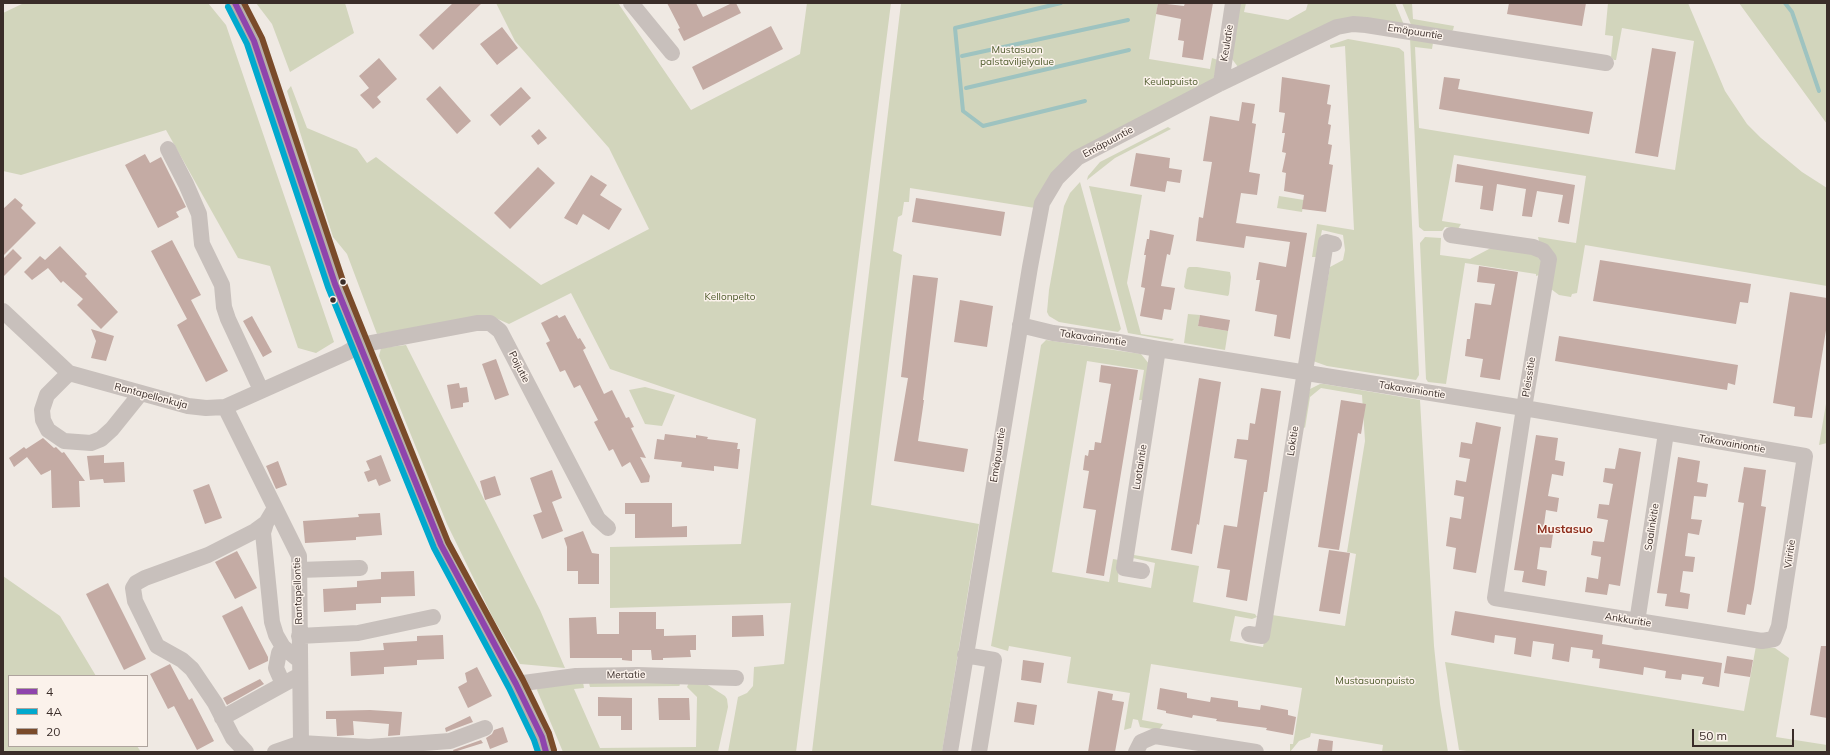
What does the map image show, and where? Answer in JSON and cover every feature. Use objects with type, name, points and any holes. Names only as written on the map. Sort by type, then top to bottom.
[{"type":"main road","points":[[235,3],[254,41],[335,284],[441,545],[516,684],[542,737],[546,752]]},
{"type":"street","points":[[631,3],[672,53]]},
{"type":"street","name":"Keulatie","points":[[1221,83],[1233,3]]},
{"type":"street","name":"Emäpuuntie","points":[[950,752],[1020,325],[1042,203],[1057,178],[1077,158],[1221,83],[1337,27],[1353,24],[1400,30],[1606,63]]},
{"type":"street","points":[[168,149],[199,214],[202,244],[222,285],[224,307],[228,319],[261,390]]},
{"type":"street","name":"Pleissitie","points":[[1451,235],[1533,247],[1543,251],[1548,259],[1494,598]]},
{"type":"street","name":"Lokitie","points":[[1249,634],[1262,636],[1326,242],[1334,244]]},
{"type":"street","name":"Rantapellonkuja","points":[[3,310],[69,373],[188,406],[206,408],[224,407],[346,353],[360,345]]},
{"type":"street","name":"Poijutie","points":[[360,345],[476,323],[490,323],[496,326],[500,331],[598,519],[608,528]]},
{"type":"street","name":"Takavainiontie","points":[[1020,325],[1053,333],[1113,340],[1158,349],[1524,408],[1805,456]]},
{"type":"street","name":"Luotaintie","points":[[1142,571],[1124,568],[1158,349]]},
{"type":"street","points":[[69,373],[47,395],[42,410],[43,420],[48,430],[64,441],[91,443],[101,439],[112,429],[141,393]]},
{"type":"street","name":"Rantapellontie","points":[[224,407],[299,556],[301,743]]},
{"type":"street","name":"Saalinkitie","points":[[1638,622],[1666,433]]},
{"type":"street","name":"Viiritie","points":[[1762,641],[1774,639],[1779,626],[1805,456]]},
{"type":"street","points":[[222,718],[283,684],[299,668],[276,635],[269,606],[263,533],[266,523],[275,508]]},
{"type":"street","points":[[246,752],[233,738],[192,669],[182,660],[157,646],[134,601],[133,588],[136,583],[145,578],[221,549],[266,523]]},
{"type":"street","points":[[299,570],[360,568]]},
{"type":"street","name":"Ankkuritie","points":[[1494,598],[1762,641]]},
{"type":"street","points":[[299,636],[358,633],[433,617]]},
{"type":"street","points":[[283,647],[278,653],[276,668],[283,684]]},
{"type":"street","points":[[965,655],[994,660],[979,752]]},
{"type":"street","name":"Mertatie","points":[[516,684],[576,676],[637,675],[736,678]]},
{"type":"street","points":[[275,752],[301,743],[370,747],[450,741],[485,728]]},
{"type":"street","points":[[1136,752],[1141,742],[1155,736],[1256,752]]},
{"type":"green space","points":[[24,3],[208,3],[226,25],[334,342],[316,353],[298,348],[270,266],[238,258],[166,130],[21,175],[3,171],[3,13]]},
{"type":"green space","points":[[256,3],[345,3],[354,33],[290,72],[272,24]]},
{"type":"green space","name":"Kellonpelto","points":[[496,3],[618,3],[691,110],[800,54],[807,3],[891,3],[796,752],[728,752],[738,697],[747,693],[753,686],[754,667],[784,664],[791,603],[610,608],[610,547],[741,544],[756,419],[610,369],[571,293],[509,324],[491,316],[377,334],[347,254],[333,237],[287,91],[291,86],[307,128],[357,149],[367,163],[376,157],[541,285],[649,229],[609,148],[515,41]]},
{"type":"green space","points":[[901,3],[1158,3],[1149,59],[1210,69],[1212,58],[1218,60],[1213,82],[1075,152],[1035,208],[910,188],[909,202],[904,202],[902,215],[898,217],[893,251],[902,255],[871,505],[979,524],[942,752],[812,752]]},
{"type":"green space","points":[[1239,3],[1246,3],[1244,12],[1288,20],[1306,10],[1308,3],[1395,3],[1404,25],[1366,19],[1238,67],[1232,59]]},
{"type":"green space","points":[[1402,3],[1412,3],[1413,19],[1454,26],[1453,30],[1450,33],[1412,27]]},
{"type":"green space","points":[[1608,3],[1688,3],[1725,91],[1747,124],[1761,138],[1802,172],[1827,188],[1827,286],[1585,245],[1577,293],[1572,294],[1571,297],[1559,295],[1551,289],[1538,237],[1576,243],[1586,176],[1454,155],[1442,221],[1461,224],[1458,229],[1445,227],[1442,231],[1424,231],[1419,227],[1410,38],[1433,43],[1432,49],[1415,47],[1419,128],[1675,170],[1694,41],[1622,28],[1616,60],[1614,60],[1611,57],[1613,36],[1605,35]]},
{"type":"green space","points":[[1739,3],[1827,3],[1827,124]]},
{"type":"green space","points":[[1348,39],[1399,48],[1404,52],[1419,375],[1416,380],[1327,366],[1313,361],[1330,267],[1343,260],[1345,250],[1343,235],[1322,230],[1317,255],[1316,257],[1312,257],[1317,224],[1354,230],[1345,46],[1330,47],[1330,45]]},
{"type":"green space","points":[[1168,127],[1171,129],[1115,158],[1087,180],[1088,176],[1100,162]]},
{"type":"green space","points":[[1080,182],[1121,329],[1118,332],[1059,322],[1049,316],[1047,312],[1049,290],[1064,206],[1070,193]]},
{"type":"green space","points":[[1089,186],[1142,195],[1127,283],[1141,334],[1174,339],[1172,341],[1128,333]]},
{"type":"green space","points":[[1279,196],[1304,200],[1302,212],[1277,208]]},
{"type":"green space","points":[[1425,237],[1441,238],[1440,255],[1470,259],[1489,249],[1499,247],[1535,254],[1542,262],[1539,275],[1536,276],[1536,274],[1465,263],[1446,384],[1428,382],[1426,379],[1420,243]]},
{"type":"green space","points":[[1189,267],[1230,272],[1231,277],[1228,296],[1186,289],[1184,287],[1187,269]]},
{"type":"green space","points":[[1188,314],[1200,315],[1198,326],[1228,331],[1225,350],[1184,343]]},
{"type":"green space","name":"Mustasuonpuisto","points":[[1046,340],[1141,354],[1150,365],[1143,400],[1139,400],[1144,370],[1087,361],[1052,572],[1109,582],[1113,559],[1119,560],[1118,582],[1151,588],[1155,563],[1133,558],[1134,555],[1199,566],[1193,602],[1255,614],[1257,617],[1252,619],[1235,616],[1230,641],[1263,647],[1269,617],[1272,615],[1345,626],[1356,554],[1347,552],[1365,441],[1362,395],[1321,388],[1310,397],[1305,428],[1300,424],[1310,389],[1320,384],[1324,384],[1420,400],[1434,646],[1440,704],[1448,752],[1382,752],[1383,745],[1311,733],[1310,737],[1299,741],[1290,752],[1290,744],[1293,744],[1302,688],[1151,664],[1142,720],[1163,724],[1159,730],[1140,727],[1138,720],[1133,719],[1131,728],[1124,730],[1130,693],[1067,683],[1071,657],[1009,646],[1008,651],[991,646],[1041,345]]},
{"type":"green space","points":[[406,345],[540,610],[565,668],[520,664],[493,618],[447,524],[379,356],[381,348]]},
{"type":"green space","points":[[645,387],[675,395],[662,426],[645,424],[629,390]]},
{"type":"green space","points":[[1827,398],[1827,443],[1819,445]]},
{"type":"green space","points":[[3,576],[60,616],[95,675],[8,675],[8,747],[138,747],[141,752],[3,752]]},
{"type":"green space","points":[[1756,646],[1775,648],[1789,658],[1776,737],[1827,745],[1827,752],[1474,752],[1459,750],[1445,662],[1744,711]]},
{"type":"green space","points":[[690,680],[703,682],[725,696],[727,699],[728,707],[718,752],[563,752],[537,690],[538,687],[583,682],[584,688],[574,689],[600,748],[696,747],[697,697],[687,687]]},
{"type":"green space","points":[[589,683],[679,683],[680,685],[590,687]]},
{"type":"building","points":[[453,3],[482,3],[433,50],[419,35]]},
{"type":"building","points":[[667,3],[696,3],[703,17],[732,3],[736,3],[741,13],[684,41],[678,29],[680,28]]},
{"type":"building","points":[[1158,3],[1184,6],[1185,3],[1213,3],[1203,60],[1182,57],[1184,41],[1178,40],[1181,19],[1156,14]]},
{"type":"building","points":[[1509,3],[1586,3],[1582,26],[1507,14]]},
{"type":"building","points":[[771,26],[783,49],[703,90],[692,67]]},
{"type":"building","points":[[502,27],[518,48],[497,65],[480,44]]},
{"type":"building","points":[[1652,48],[1676,52],[1658,157],[1635,153]]},
{"type":"building","points":[[379,58],[397,79],[377,97],[381,102],[373,109],[360,95],[369,88],[359,76]]},
{"type":"building","points":[[1282,77],[1330,85],[1327,104],[1331,105],[1328,124],[1331,125],[1328,144],[1332,145],[1329,164],[1333,165],[1326,212],[1302,209],[1304,195],[1284,191],[1286,173],[1282,172],[1286,153],[1282,152],[1285,133],[1282,133],[1285,113],[1279,112]]},
{"type":"building","points":[[1444,77],[1460,79],[1458,89],[1593,112],[1589,134],[1439,109]]},
{"type":"building","points":[[440,86],[471,121],[457,134],[426,99]]},
{"type":"building","points":[[521,87],[531,98],[500,126],[490,115]]},
{"type":"building","points":[[1242,102],[1255,104],[1252,123],[1256,124],[1249,172],[1260,174],[1257,195],[1241,193],[1236,223],[1307,233],[1290,339],[1274,336],[1277,315],[1255,311],[1260,280],[1256,280],[1259,262],[1286,267],[1290,242],[1246,236],[1244,248],[1196,241],[1199,217],[1203,218],[1212,162],[1203,161],[1210,116],[1239,121]]},
{"type":"building","points":[[539,129],[547,138],[538,145],[531,136]]},
{"type":"building","points":[[1136,153],[1170,158],[1169,168],[1182,170],[1180,183],[1167,181],[1165,192],[1130,186]]},
{"type":"building","points":[[145,154],[150,163],[161,157],[186,207],[176,212],[179,217],[158,228],[125,165]]},
{"type":"building","points":[[1457,164],[1575,185],[1569,224],[1558,222],[1563,195],[1537,191],[1532,217],[1522,216],[1526,189],[1497,184],[1493,211],[1480,209],[1483,186],[1455,182]]},
{"type":"building","points":[[538,167],[555,183],[510,229],[494,213]]},
{"type":"building","points":[[591,175],[607,185],[600,195],[622,209],[609,230],[583,214],[577,225],[564,218]]},
{"type":"building","points":[[15,198],[23,205],[21,208],[36,223],[3,256],[3,209]]},
{"type":"building","points":[[916,198],[1005,212],[1001,236],[912,222]]},
{"type":"building","points":[[1150,230],[1174,235],[1170,255],[1167,254],[1161,286],[1175,288],[1171,310],[1164,309],[1162,320],[1140,316],[1145,288],[1141,287],[1146,255],[1144,255]]},
{"type":"building","points":[[172,240],[201,295],[191,300],[228,371],[206,382],[177,325],[187,319],[151,251]]},
{"type":"building","points":[[60,246],[87,274],[85,276],[118,312],[101,329],[77,305],[83,299],[63,281],[61,283],[48,268],[32,280],[24,272],[40,256],[45,260]]},
{"type":"building","points":[[13,249],[22,258],[3,277],[3,259]]},
{"type":"building","points":[[1600,260],[1751,284],[1748,303],[1740,302],[1736,324],[1593,301]]},
{"type":"building","points":[[1479,266],[1518,272],[1500,380],[1480,377],[1483,359],[1465,356],[1467,339],[1470,339],[1475,303],[1491,305],[1495,284],[1477,282]]},
{"type":"building","points":[[913,275],[938,278],[918,441],[968,449],[964,472],[894,461],[908,378],[901,377]]},
{"type":"building","points":[[1790,292],[1827,298],[1827,324],[1812,418],[1794,416],[1795,407],[1773,403]]},
{"type":"building","points":[[960,300],[993,306],[987,347],[954,342]]},
{"type":"building","points":[[557,315],[559,318],[565,315],[578,339],[580,338],[586,348],[583,350],[604,394],[612,390],[626,418],[629,417],[634,427],[631,428],[646,458],[640,457],[650,476],[649,482],[641,483],[630,462],[622,467],[613,449],[609,451],[594,422],[598,420],[580,385],[574,388],[565,370],[560,372],[546,343],[550,341],[541,323]]},
{"type":"building","points":[[1200,315],[1230,320],[1228,331],[1198,326]]},
{"type":"building","points":[[252,316],[272,352],[263,357],[243,321]]},
{"type":"building","points":[[91,329],[114,336],[106,361],[91,358],[96,341]]},
{"type":"building","points":[[1559,336],[1738,365],[1735,385],[1728,383],[1727,390],[1555,361]]},
{"type":"building","points":[[496,359],[509,395],[495,400],[482,364]]},
{"type":"building","points":[[1101,365],[1138,370],[1104,576],[1086,573],[1096,510],[1083,508],[1089,471],[1083,470],[1085,455],[1088,456],[1089,450],[1094,450],[1095,442],[1101,443],[1111,384],[1099,382]]},
{"type":"building","points":[[1199,378],[1221,382],[1199,525],[1197,524],[1192,554],[1171,550]]},
{"type":"building","points":[[459,383],[460,388],[467,387],[469,402],[463,403],[463,407],[451,409],[447,385]]},
{"type":"building","points":[[1261,388],[1281,391],[1267,492],[1264,492],[1247,601],[1226,597],[1230,570],[1217,568],[1224,525],[1237,527],[1247,460],[1234,458],[1237,439],[1248,440],[1250,423],[1255,424]]},
{"type":"building","points":[[1341,400],[1366,404],[1361,434],[1358,433],[1339,550],[1318,547]]},
{"type":"building","points":[[1476,422],[1501,427],[1476,573],[1453,569],[1456,548],[1446,546],[1450,517],[1461,519],[1464,497],[1454,495],[1456,480],[1466,482],[1470,459],[1459,457],[1461,442],[1472,444]]},
{"type":"building","points":[[665,434],[696,438],[696,435],[708,437],[707,439],[738,443],[737,449],[740,449],[738,469],[714,466],[714,471],[681,467],[682,462],[654,459],[657,439],[664,440]]},
{"type":"building","points":[[1536,435],[1558,438],[1555,460],[1565,462],[1563,476],[1552,474],[1548,496],[1559,498],[1557,512],[1546,510],[1543,532],[1553,534],[1551,548],[1540,547],[1537,569],[1547,571],[1545,586],[1522,582],[1524,571],[1514,570]]},
{"type":"building","points":[[43,438],[54,448],[56,447],[62,453],[64,452],[85,481],[79,481],[80,507],[52,508],[51,470],[41,475],[27,457],[14,467],[9,458],[24,447],[26,449]]},
{"type":"building","points":[[1619,448],[1641,452],[1620,586],[1609,584],[1607,595],[1585,592],[1587,577],[1598,579],[1601,557],[1591,555],[1593,541],[1604,542],[1608,520],[1597,518],[1599,504],[1609,505],[1613,484],[1603,482],[1605,468],[1615,469]]},
{"type":"building","points":[[104,455],[104,463],[124,462],[125,482],[104,483],[103,479],[90,480],[87,456]]},
{"type":"building","points":[[381,455],[391,481],[379,486],[376,479],[368,482],[364,472],[370,470],[366,461]]},
{"type":"building","points":[[1678,457],[1700,461],[1697,482],[1708,484],[1706,497],[1694,496],[1691,519],[1702,520],[1699,535],[1688,533],[1685,556],[1695,557],[1693,572],[1683,571],[1680,592],[1690,594],[1688,609],[1665,606],[1667,594],[1657,593]]},
{"type":"building","points":[[278,461],[287,485],[276,489],[266,466]]},
{"type":"building","points":[[1744,467],[1766,470],[1761,506],[1766,507],[1751,605],[1747,604],[1745,615],[1727,612],[1744,503],[1738,502]]},
{"type":"building","points":[[552,470],[562,498],[552,502],[563,531],[542,539],[533,515],[542,512],[530,478]]},
{"type":"building","points":[[495,476],[501,495],[485,500],[480,481]]},
{"type":"building","points":[[209,484],[222,518],[205,524],[193,490]]},
{"type":"building","points":[[625,503],[672,503],[672,527],[687,526],[687,537],[635,538],[635,514],[625,514]]},
{"type":"building","points":[[380,513],[382,535],[356,537],[356,540],[305,543],[303,521],[359,517],[358,514]]},
{"type":"building","points":[[583,531],[592,553],[599,554],[599,584],[578,584],[578,571],[567,571],[567,547],[564,538]]},
{"type":"building","points":[[1329,550],[1350,553],[1340,614],[1319,611]]},
{"type":"building","points":[[237,551],[257,588],[235,599],[215,562]]},
{"type":"building","points":[[414,571],[415,596],[381,597],[381,603],[356,604],[356,610],[324,612],[323,589],[357,587],[357,581],[381,579],[381,572]]},
{"type":"building","points":[[108,583],[146,659],[124,670],[86,594]]},
{"type":"building","points":[[242,606],[268,657],[268,661],[249,670],[222,616]]},
{"type":"building","points":[[1455,611],[1603,635],[1602,644],[1722,663],[1719,687],[1702,684],[1704,677],[1682,674],[1681,680],[1665,678],[1666,671],[1644,667],[1643,675],[1599,668],[1600,659],[1592,658],[1593,650],[1571,647],[1569,662],[1552,659],[1554,644],[1533,641],[1531,657],[1514,654],[1516,638],[1495,635],[1494,643],[1451,635]]},
{"type":"building","points":[[619,612],[656,612],[656,629],[664,629],[664,636],[696,635],[696,650],[690,650],[691,657],[663,658],[663,660],[652,660],[651,650],[632,650],[632,661],[622,660],[622,658],[570,658],[569,618],[596,617],[597,634],[619,634]]},
{"type":"building","points":[[763,615],[764,636],[732,637],[732,616]]},
{"type":"building","points":[[443,635],[444,659],[417,660],[417,665],[384,667],[384,674],[351,676],[350,652],[384,650],[383,643],[417,641],[417,636]]},
{"type":"building","points":[[1821,646],[1827,646],[1827,718],[1810,715]]},
{"type":"building","points":[[1727,656],[1753,660],[1750,677],[1724,673]]},
{"type":"building","points":[[1023,660],[1044,663],[1041,683],[1021,680]]},
{"type":"building","points":[[170,664],[189,700],[192,698],[214,741],[197,750],[174,706],[168,709],[150,674]]},
{"type":"building","points":[[477,667],[492,696],[468,708],[458,687],[467,682],[465,673]]},
{"type":"building","points":[[260,679],[264,684],[227,705],[223,698]]},
{"type":"building","points":[[1160,688],[1187,693],[1187,698],[1210,702],[1211,697],[1238,701],[1238,707],[1260,710],[1261,705],[1288,710],[1288,715],[1296,717],[1293,735],[1266,730],[1267,728],[1216,721],[1217,719],[1193,715],[1192,718],[1166,713],[1166,711],[1157,709]]},
{"type":"building","points":[[1098,691],[1113,694],[1112,700],[1124,702],[1115,752],[1088,752]]},
{"type":"building","points":[[598,697],[632,698],[632,730],[621,730],[621,716],[598,716]]},
{"type":"building","points":[[658,698],[689,698],[690,720],[659,720]]},
{"type":"building","points":[[1017,702],[1037,705],[1034,725],[1014,722]]},
{"type":"building","points":[[370,710],[402,712],[400,735],[388,736],[389,724],[353,721],[354,735],[337,736],[336,719],[326,719],[326,711]]},
{"type":"building","points":[[470,716],[473,722],[446,732],[445,728]]},
{"type":"building","points":[[503,727],[508,742],[490,749],[486,738],[492,734],[494,730]]},
{"type":"building","points":[[1319,739],[1333,741],[1332,752],[1317,752]]},
{"type":"building","points":[[481,740],[483,743],[454,752],[453,750]]},
{"type":"waterway","points":[[1061,3],[955,28],[963,111],[983,126],[1085,101]]},
{"type":"waterway","points":[[1785,3],[1792,12],[1819,91]]},
{"type":"waterway","points":[[962,56],[1128,20]]},
{"type":"waterway","points":[[966,88],[1129,50]]},
{"type":"transit line","name":"4","points":[[235,3],[254,41],[335,284],[441,545],[516,684],[542,737],[546,752]]},
{"type":"transit line","name":"20","points":[[244,3],[262,38],[343,281],[448,542],[523,680],[549,733],[554,750]]},
{"type":"transit line","name":"4A","points":[[228,7],[247,44],[328,287],[434,548],[509,688],[534,740],[538,752]]},
{"type":"district","name":"Mustasuo","points":[[1565,529]]},
{"type":"park label","name":"Mustasuon palstaviljelyalue","points":[[1017,56]]},
{"type":"park label","name":"Keulapuisto","points":[[1171,82]]}]
